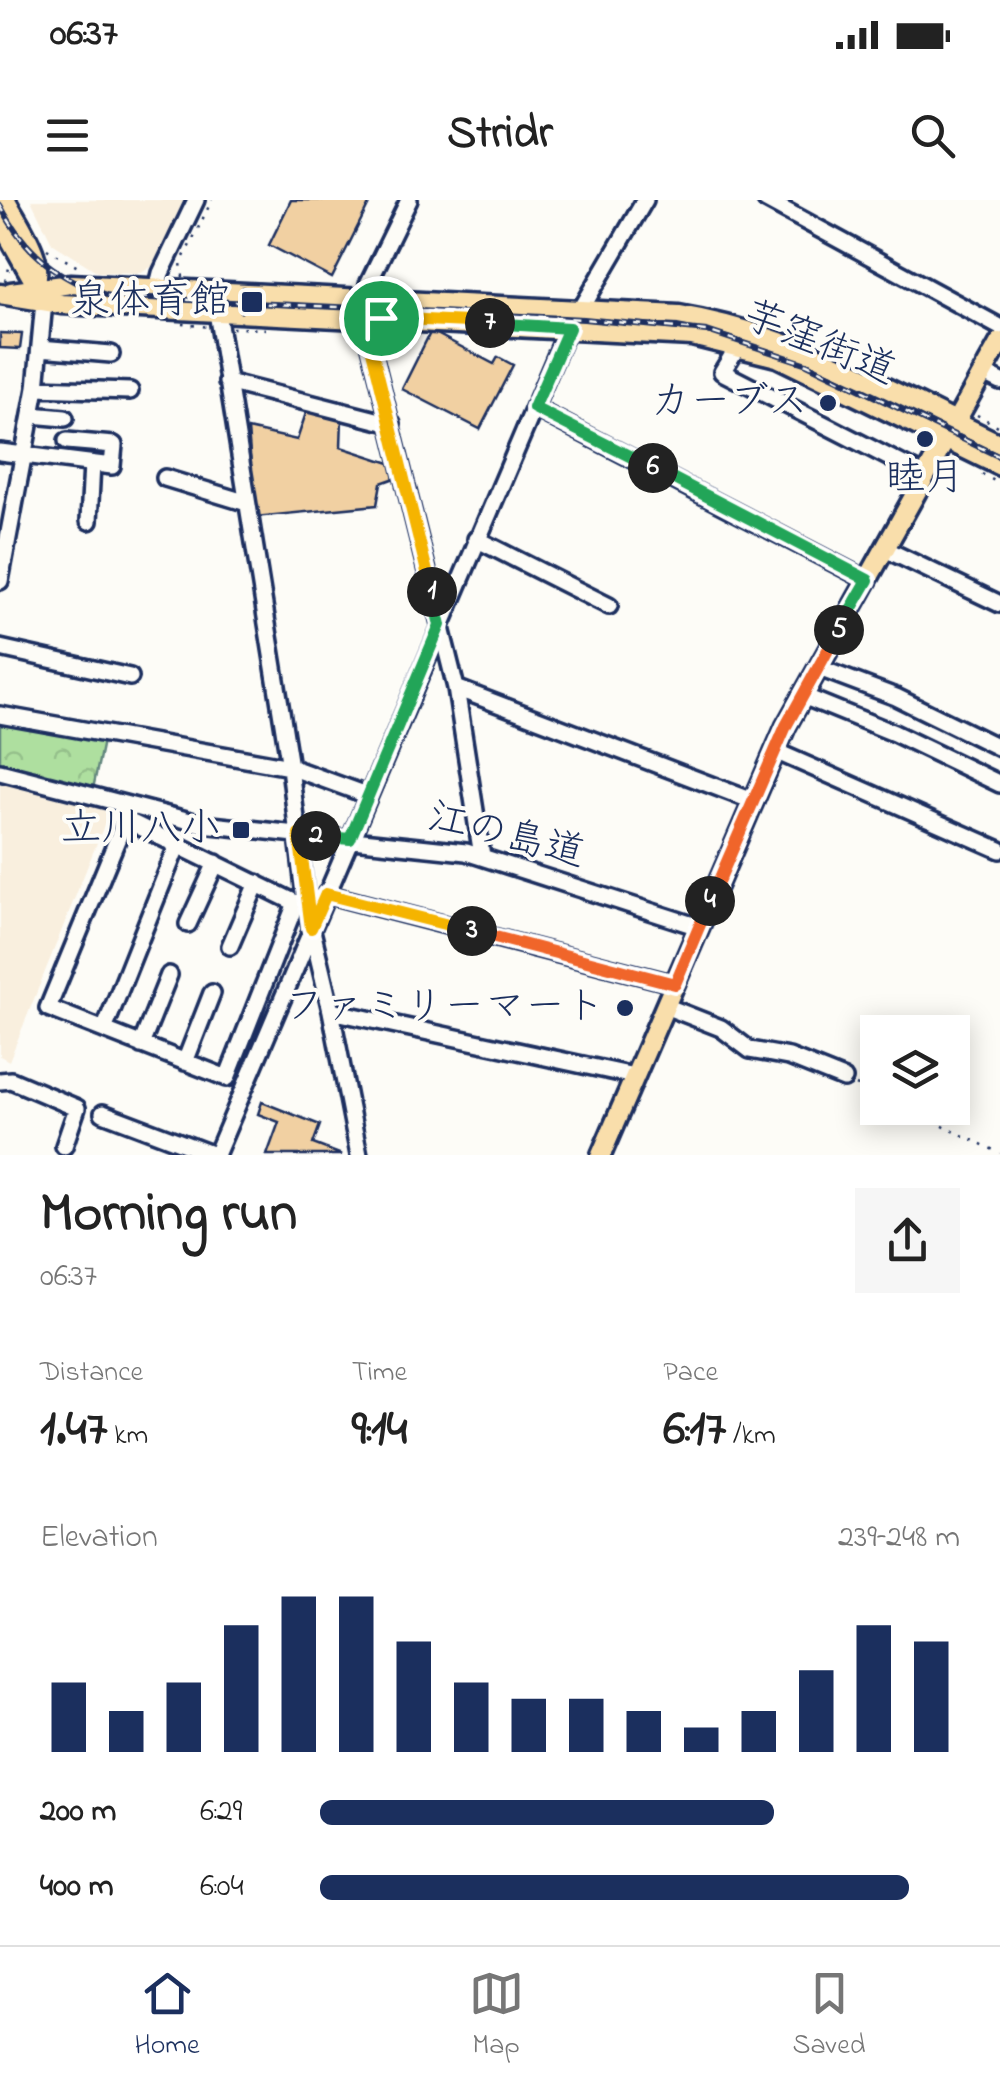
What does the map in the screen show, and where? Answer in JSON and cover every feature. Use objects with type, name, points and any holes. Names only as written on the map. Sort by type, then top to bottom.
[{"type":"main road","points":[[6,200],[23,248],[27,291]]},
{"type":"main road","points":[[0,221],[23,248],[49,269],[78,278]]},
{"type":"main road","points":[[23,248],[15,281],[27,291]]},
{"type":"main road","name":"芋窪街道","points":[[27,291],[78,278],[216,312],[662,332],[738,346],[806,369],[1000,466]]},
{"type":"main road","name":"芋窪街道","points":[[27,291],[155,299],[366,297],[650,311],[746,329],[852,372],[1000,444]]},
{"type":"main road","points":[[601,1155],[774,751],[925,476],[956,423],[992,377],[1000,342]]},
{"type":"street","points":[[155,299],[196,200]]},
{"type":"street","points":[[409,200],[366,297],[364,318],[456,688],[482,856]]},
{"type":"street","points":[[103,1114],[215,1155],[569,328],[645,200]]},
{"type":"street","points":[[766,200],[1000,326]]},
{"type":"street","points":[[0,581],[40,348],[27,291]]},
{"type":"street","points":[[216,312],[290,768],[311,928],[359,1155]]},
{"type":"street","points":[[738,346],[722,372],[925,476]]},
{"type":"street","points":[[40,348],[112,354]]},
{"type":"street","points":[[227,382],[392,424]]},
{"type":"street","points":[[36,388],[130,391]]},
{"type":"street","points":[[534,408],[868,580]]},
{"type":"street","points":[[31,415],[65,418]]},
{"type":"street","points":[[0,452],[112,466],[114,445],[67,441]]},
{"type":"street","points":[[89,521],[92,464]]},
{"type":"street","points":[[165,478],[244,502]]},
{"type":"street","points":[[476,538],[609,606]]},
{"type":"street","points":[[885,549],[1000,604]]},
{"type":"street","points":[[0,648],[130,677]]},
{"type":"street","points":[[818,668],[896,697],[1000,748]]},
{"type":"street","points":[[456,688],[753,802]]},
{"type":"street","points":[[803,696],[894,733],[1000,784]]},
{"type":"street","points":[[0,716],[290,768],[367,794]]},
{"type":"street","points":[[774,751],[1000,850]]},
{"type":"street","name":"江の島道","points":[[0,772],[129,813],[482,856],[698,927]]},
{"type":"street","points":[[129,813],[178,844],[296,903],[227,1078],[48,1008],[129,813]]},
{"type":"street","points":[[104,1030],[178,844]]},
{"type":"street","points":[[188,924],[216,863]]},
{"type":"street","points":[[230,946],[257,883]]},
{"type":"street","points":[[326,894],[675,984]]},
{"type":"street","points":[[141,1045],[169,975]]},
{"type":"street","points":[[185,1062],[212,994]]},
{"type":"street","points":[[665,1006],[721,1028],[750,1050],[788,1057],[844,1079]]},
{"type":"street","points":[[331,1012],[634,1076]]},
{"type":"street","points":[[0,1081],[10,1080],[77,1108],[64,1146]]},
{"type":"path","points":[[190,276],[183,278],[181,263],[212,200]]},
{"type":"path","points":[[27,291],[11,263],[23,248],[78,278]]},
{"type":"path","points":[[234,278],[254,279]]},
{"type":"path","points":[[243,283],[243,298]]},
{"type":"path","points":[[241,308],[241,324]]},
{"type":"path","points":[[977,415],[1000,426]]},
{"type":"path","points":[[844,1079],[860,1087]]},
{"type":"path","points":[[942,1125],[1000,1152]]},
{"type":"shaded area","points":[[31,200],[187,200],[156,264],[141,273],[98,272],[52,243]]},
{"type":"shaded area","points":[[0,783],[111,808],[9,1061],[0,1056]]},
{"type":"green space","points":[[0,720],[104,736],[93,789],[0,765]]},
{"type":"building","name":"泉体育館","points":[[291,200],[371,200],[332,278],[269,245]]},
{"type":"building","points":[[201,297],[304,301],[303,311],[201,307]]},
{"type":"building","points":[[431,331],[494,364],[498,357],[513,365],[480,429],[402,389]]},
{"type":"building","points":[[0,333],[22,334],[20,349],[0,348]]},
{"type":"building","points":[[307,410],[342,418],[341,447],[396,465],[398,477],[381,483],[377,505],[255,517],[248,429],[297,440]]},
{"type":"building","points":[[262,1102],[320,1125],[313,1144],[342,1155],[267,1155],[279,1122],[258,1114]]},
{"type":"railway","points":[[0,205],[20,237],[45,262],[74,281],[109,296],[584,319],[707,331],[807,364],[1000,457]]},
{"type":"place","name":"泉体育館","points":[[252,302]]},
{"type":"place","name":"カーブス","points":[[828,403]]},
{"type":"place","name":"睦月","points":[[925,439]]},
{"type":"place","name":"立川八小","points":[[241,830]]},
{"type":"place","name":"ファミリーマート","points":[[625,1008]]},
{"type":"route","points":[[364,318],[381,318],[569,328],[534,408],[868,580],[774,751],[675,984],[326,894],[311,928],[299,834],[350,839],[440,625],[364,318]]}]
